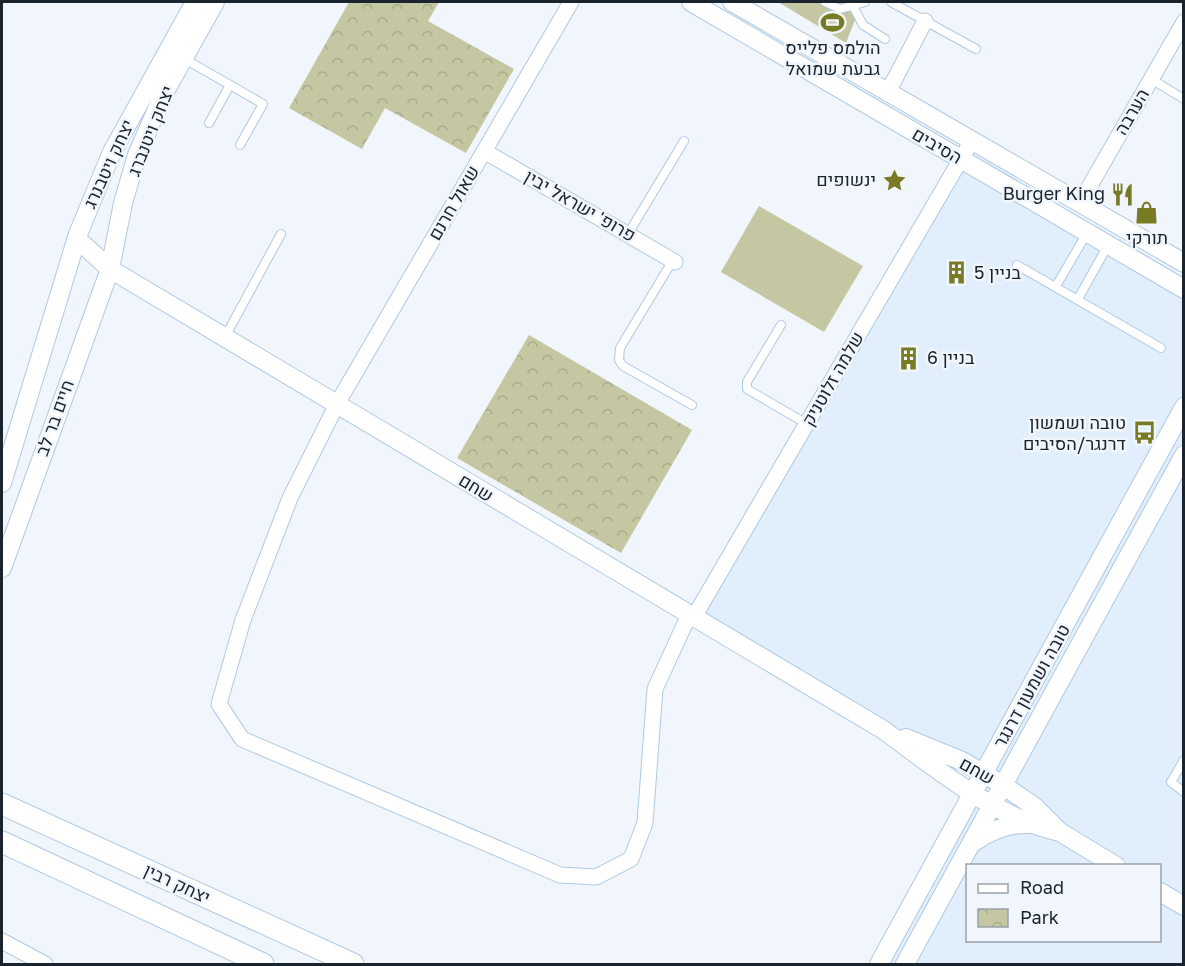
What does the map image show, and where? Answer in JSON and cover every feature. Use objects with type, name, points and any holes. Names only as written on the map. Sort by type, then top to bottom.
[{"type":"main road","name":"יצחק רבין","points":[[2,804],[353,964]]},
{"type":"main road","name":"יצחק רבין","points":[[2,842],[263,964]]},
{"type":"street","name":"יצחק ויטבנרג","points":[[77,236],[111,152],[195,2]]},
{"type":"street","name":"יצחק ויטנברג","points":[[110,269],[123,203],[137,155],[164,93],[215,2]]},
{"type":"street","name":"שאול חרנם","points":[[571,2],[337,404],[290,498],[243,620],[219,704],[242,739],[560,875],[596,877],[631,859],[645,823],[655,688],[691,616]]},
{"type":"street","name":"הסיבים","points":[[691,2],[1184,289]]},
{"type":"street","name":"הסיבים","points":[[732,2],[1184,263]]},
{"type":"street","points":[[888,92],[925,21]]},
{"type":"street","name":"הערבה","points":[[1080,202],[1184,22]]},
{"type":"street","name":"שלמה זלוטניק","points":[[691,616],[972,140]]},
{"type":"street","name":"פרופ' ישראל יבין","points":[[484,151],[674,261]]},
{"type":"street","name":"שחם","points":[[77,236],[110,269],[882,729],[973,793],[1035,825],[1060,832]]},
{"type":"street","name":"חיים בר לב","points":[[2,483],[77,236]]},
{"type":"street","name":"חיים בר לב","points":[[2,568],[110,269]]},
{"type":"street","name":"טובה ושמעון דרנגר","points":[[879,964],[1184,407]]},
{"type":"street","name":"טובה ושמעון דרנגר","points":[[905,964],[1184,454]]},
{"type":"street","name":"שחם","points":[[882,729],[948,755],[1003,785],[1036,808],[1060,832],[1113,864]]},
{"type":"street","points":[[970,845],[994,829],[1015,825],[1035,825]]},
{"type":"street","points":[[1161,892],[1182,902]]},
{"type":"street","points":[[2,941],[45,964]]},
{"type":"lane","points":[[825,2],[840,9],[865,2]]},
{"type":"lane","points":[[891,2],[976,49]]},
{"type":"lane","points":[[853,6],[862,26],[885,39]]},
{"type":"lane","points":[[183,58],[263,104],[240,145]]},
{"type":"lane","points":[[1151,79],[1184,99]]},
{"type":"lane","points":[[209,123],[230,85]]},
{"type":"lane","points":[[628,234],[684,141]]},
{"type":"lane","points":[[1056,286],[1086,233]]},
{"type":"lane","points":[[225,337],[281,234]]},
{"type":"lane","points":[[1078,299],[1108,245]]},
{"type":"lane","points":[[674,261],[620,348],[619,360],[623,366],[692,405]]},
{"type":"lane","points":[[1017,265],[1161,348]]},
{"type":"lane","points":[[781,325],[747,382],[747,389],[807,423]]},
{"type":"lane","points":[[1184,760],[1171,782],[1184,792]]},
{"type":"shaded area","points":[[967,150],[1183,276],[1183,964],[879,964],[983,780],[694,617]]},
{"type":"green space","points":[[349,2],[439,2],[428,21],[514,69],[466,153],[385,108],[362,149],[289,108]]},
{"type":"green space","name":"הולמס פלייס גבעת שמואל","points":[[778,2],[862,2],[846,43]]},
{"type":"green space","points":[[759,206],[863,266],[824,332],[721,272]]},
{"type":"green space","points":[[529,335],[692,430],[621,553],[457,458]]},
{"type":"place","name":"הולמס פלייס גבעת שמואל","points":[[833,22]]},
{"type":"place","name":"ינשופים","points":[[894,180]]},
{"type":"place","name":"Burger King","points":[[1123,194]]},
{"type":"place","name":"תורקי","points":[[1147,212]]},
{"type":"place","name":"בניין 5","points":[[956,273]]},
{"type":"place","name":"בניין 6","points":[[909,358]]},
{"type":"place","name":"טובה ושמשון דרנגר/הסיבים","points":[[1144,433]]}]
